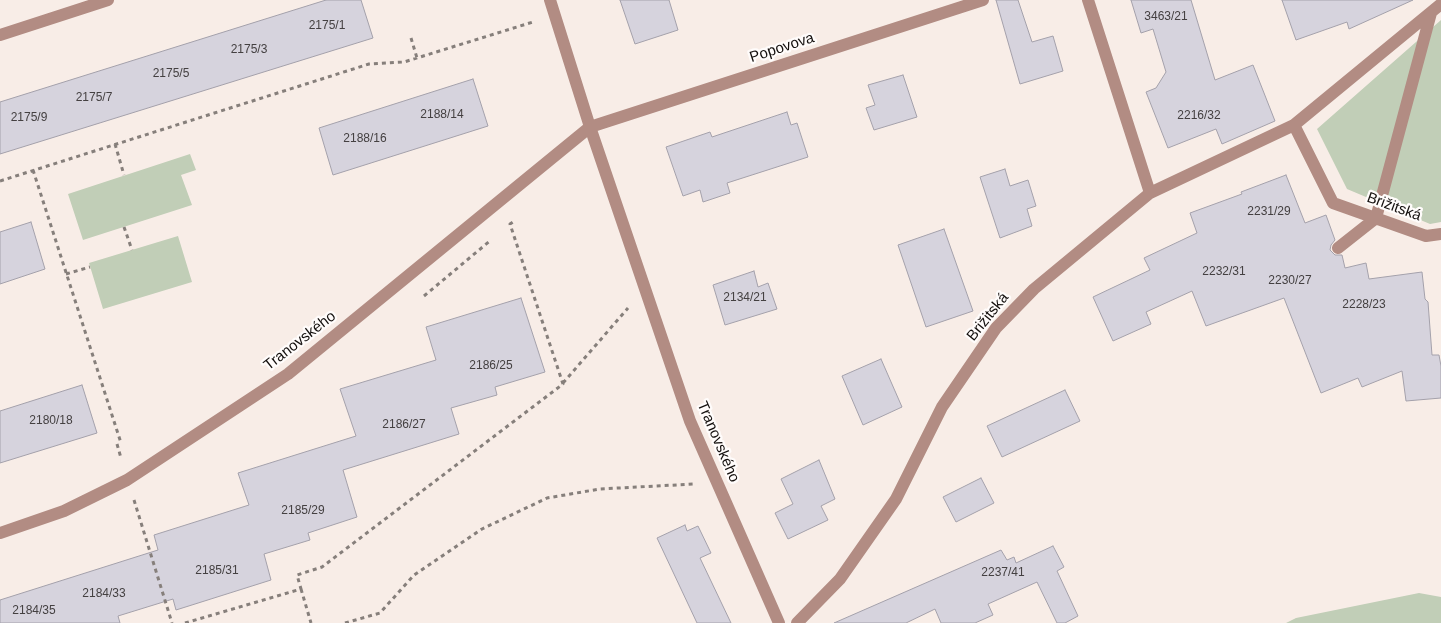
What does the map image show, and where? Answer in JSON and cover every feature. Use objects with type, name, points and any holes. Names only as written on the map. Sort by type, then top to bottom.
[{"type":"street","points":[[0,35],[108,0]]},
{"type":"street","name":"Tranovského","points":[[550,0],[590,127],[690,421],[779,623]]},
{"type":"street","name":"Popovova","points":[[590,127],[983,0]]},
{"type":"street","points":[[1088,0],[1150,193]]},
{"type":"street","points":[[1338,248],[1376,218],[1436,8]]},
{"type":"street","name":"Brižitská","points":[[797,623],[840,579],[896,499],[942,408],[996,328],[1034,288],[1150,193],[1294,126],[1436,8]]},
{"type":"street","name":"Brižitská","points":[[1294,126],[1333,202],[1426,236],[1441,234]]},
{"type":"street","name":"Tranovského","points":[[0,533],[64,511],[128,480],[288,374],[590,127]]},
{"type":"path","points":[[0,181],[369,64],[404,62],[533,22]]},
{"type":"path","points":[[411,38],[417,58]]},
{"type":"path","points":[[115,144],[124,175]]},
{"type":"path","points":[[33,170],[121,443]]},
{"type":"path","points":[[503,230],[517,218]]},
{"type":"path","points":[[510,224],[563,384]]},
{"type":"path","points":[[124,227],[132,250]]},
{"type":"path","points":[[424,296],[496,236]]},
{"type":"path","points":[[66,274],[90,267]]},
{"type":"path","points":[[311,623],[297,575],[322,567],[563,384],[630,305],[633,314]]},
{"type":"path","points":[[345,623],[380,614],[414,575],[482,529],[547,498],[600,488],[717,483]]},
{"type":"path","points":[[147,537],[172,623]]},
{"type":"path","points":[[185,623],[301,589]]},
{"type":"green space","points":[[1441,20],[1441,222],[1430,224],[1347,189],[1317,129]]},
{"type":"green space","points":[[190,154],[196,170],[181,175],[192,205],[83,240],[68,194]]},
{"type":"green space","points":[[178,236],[192,282],[103,309],[89,263]]},
{"type":"green space","points":[[1419,593],[1441,597],[1441,623],[1286,623],[1296,618]]},
{"type":"building","points":[[326,0],[361,0],[373,38],[0,154],[0,102]]},
{"type":"building","points":[[620,0],[669,0],[678,30],[635,44]]},
{"type":"building","points":[[996,0],[1018,0],[1032,42],[1053,36],[1063,71],[1020,84]]},
{"type":"building","points":[[1131,0],[1191,0],[1215,80],[1253,65],[1275,121],[1222,144],[1216,129],[1168,148],[1146,92],[1156,88],[1166,72],[1153,29],[1141,33]]},
{"type":"building","points":[[1282,0],[1413,0],[1349,29],[1347,22],[1296,40]]},
{"type":"building","points":[[903,75],[917,117],[874,130],[866,108],[875,105],[868,85]]},
{"type":"building","points":[[473,79],[488,126],[333,175],[319,128]]},
{"type":"building","points":[[787,112],[791,125],[797,123],[808,157],[727,183],[730,193],[703,202],[700,190],[683,196],[666,147],[710,132],[712,137]]},
{"type":"building","points":[[1005,169],[1010,186],[1028,180],[1036,206],[1027,209],[1032,226],[1000,238],[980,177]]},
{"type":"building","points":[[1286,175],[1305,223],[1326,215],[1335,240],[1330,250],[1335,255],[1342,255],[1345,268],[1366,263],[1369,279],[1422,272],[1425,299],[1428,302],[1432,355],[1439,355],[1441,366],[1441,398],[1406,401],[1402,371],[1362,387],[1358,378],[1321,393],[1284,298],[1206,326],[1192,291],[1146,312],[1151,324],[1113,341],[1093,297],[1150,270],[1144,258],[1197,233],[1190,213]]},
{"type":"building","points":[[31,222],[45,269],[0,284],[0,232]]},
{"type":"building","points":[[944,229],[973,311],[926,327],[898,245]]},
{"type":"building","points":[[754,271],[758,287],[768,283],[777,309],[725,325],[713,285]]},
{"type":"building","points":[[521,298],[545,372],[495,387],[497,395],[451,408],[459,434],[343,470],[357,517],[308,533],[310,540],[264,554],[271,580],[176,610],[173,599],[118,616],[120,623],[0,623],[0,600],[158,550],[154,535],[249,505],[238,473],[356,436],[340,389],[436,360],[426,327]]},
{"type":"building","points":[[881,359],[902,407],[863,425],[842,376]]},
{"type":"building","points":[[82,385],[97,433],[0,463],[0,411]]},
{"type":"building","points":[[1065,390],[1080,421],[1002,457],[987,426]]},
{"type":"building","points":[[819,460],[835,499],[821,506],[828,520],[788,539],[775,513],[793,504],[781,479]]},
{"type":"building","points":[[981,478],[994,503],[956,522],[943,497]]},
{"type":"building","points":[[685,525],[687,531],[698,526],[711,553],[700,558],[731,623],[697,623],[657,538]]},
{"type":"building","points":[[1053,546],[1064,567],[1057,571],[1078,616],[1065,623],[1057,623],[1037,582],[988,604],[993,615],[975,623],[941,623],[935,609],[906,623],[834,623],[1001,550],[1007,560],[1014,557],[1016,563]]}]
